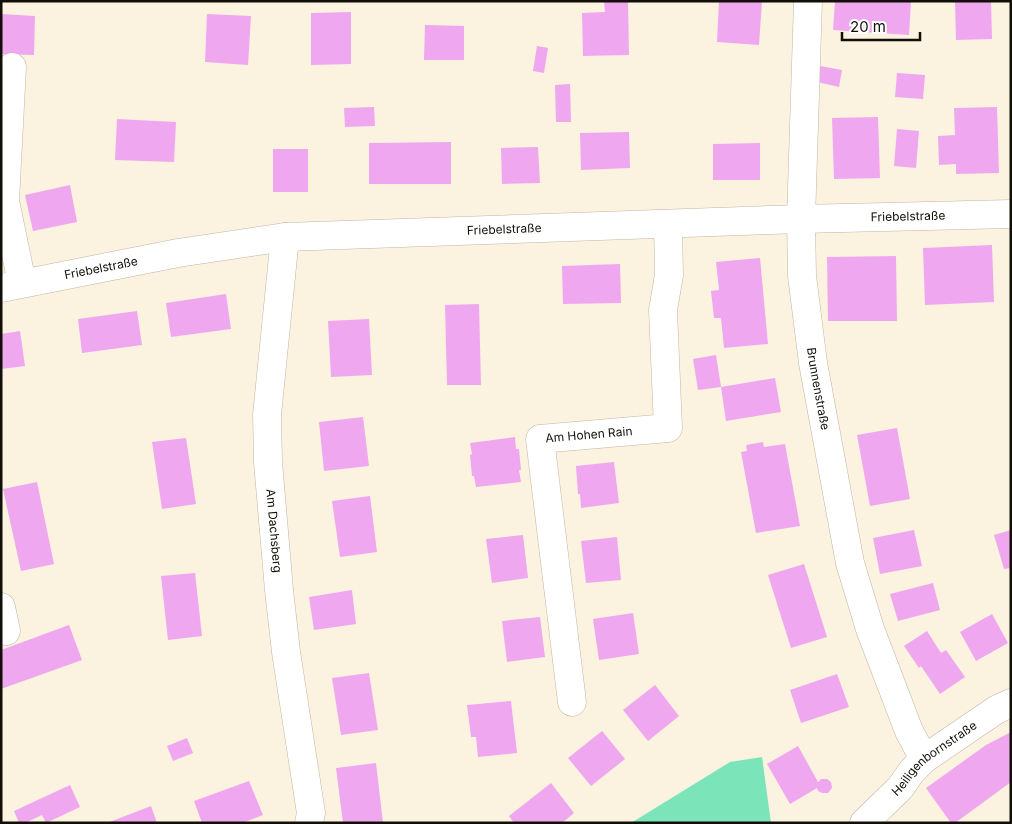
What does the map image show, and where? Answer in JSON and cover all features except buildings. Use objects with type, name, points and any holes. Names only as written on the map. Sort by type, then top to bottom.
[{"type":"street","name":"Brunnenstraße","points":[[808,1],[801,219],[802,276],[812,353],[850,563],[870,628],[909,731],[924,759]]},
{"type":"street","points":[[12,67],[5,201],[12,285]]},
{"type":"street","name":"Friebelstraße","points":[[12,285],[178,252],[285,237],[801,219],[1011,214]]},
{"type":"street","name":"Am Hohen Rain","points":[[572,702],[540,439],[668,428],[663,310],[669,274],[668,224]]},
{"type":"street","name":"Am Dachsberg","points":[[285,237],[267,415],[268,462],[279,590],[289,675],[311,813],[309,823]]},
{"type":"street","name":"Heiligenbornstraße","points":[[864,823],[900,788],[912,771],[924,759],[996,710],[1011,703]]},
{"type":"green space","points":[[762,757],[771,823],[631,823],[730,762]]}]
